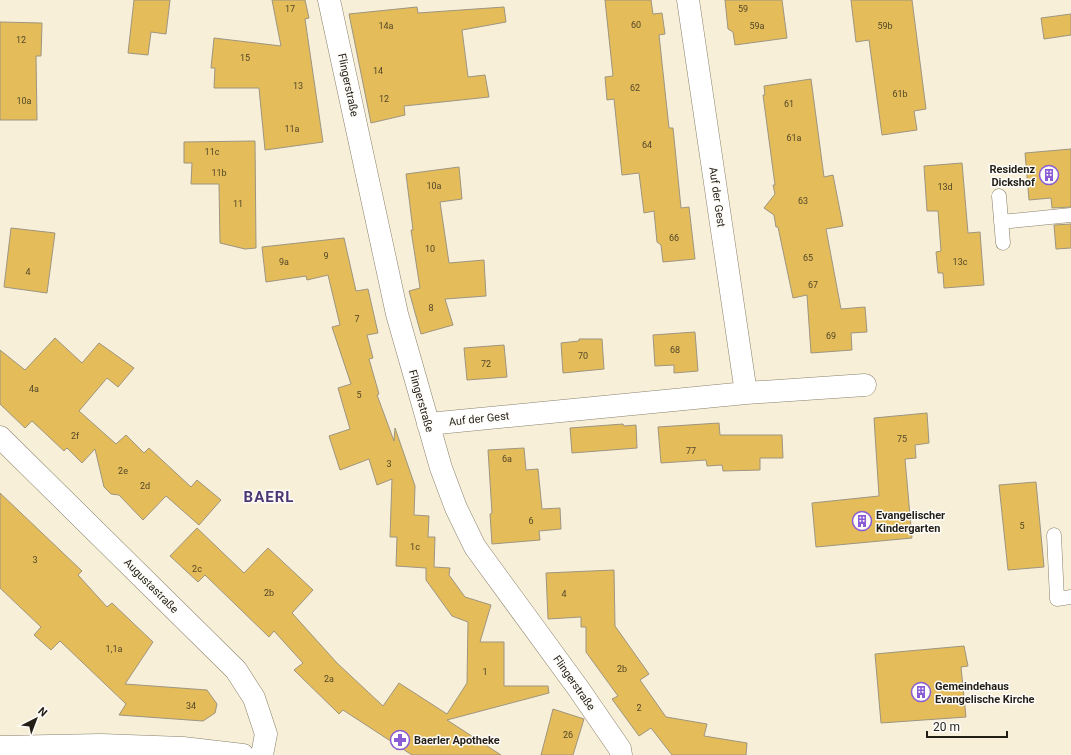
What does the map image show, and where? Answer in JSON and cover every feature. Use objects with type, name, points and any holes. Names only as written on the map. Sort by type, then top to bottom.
[{"type":"street","name":"Flingerstraße","points":[[329,0],[397,314],[428,424],[456,508],[475,547],[578,688],[620,749],[621,755]]},
{"type":"street","name":"Auf der Gest","points":[[688,0],[746,393]]},
{"type":"street","name":"Auf der Gest","points":[[428,424],[746,393],[865,385]]},
{"type":"street","name":"Augustastraße","points":[[0,437],[236,670],[254,698],[266,734],[262,755]]},
{"type":"street","points":[[0,747],[108,746],[183,748],[244,755]]},
{"type":"lane","points":[[998,196],[1003,244]]},
{"type":"lane","points":[[1001,222],[1071,215]]},
{"type":"lane","points":[[1054,535],[1057,598],[1071,597]]},
{"type":"building","points":[[134,0],[170,0],[166,34],[151,32],[148,55],[128,53]]},
{"type":"building","points":[[272,0],[305,0],[309,18],[305,19],[323,142],[265,150],[259,88],[214,88],[215,68],[211,68],[214,38],[281,46]]},
{"type":"building","points":[[605,0],[651,0],[653,14],[662,13],[665,34],[659,35],[669,128],[673,128],[681,208],[689,207],[695,259],[663,262],[661,245],[657,242],[654,211],[644,213],[639,173],[622,175],[614,99],[607,100],[605,77],[613,76]]},
{"type":"building","points":[[725,0],[782,0],[787,38],[735,45],[733,32],[728,29]]},
{"type":"building","points":[[851,0],[912,0],[926,109],[914,111],[917,130],[882,135],[869,40],[856,42]]},
{"type":"building","points":[[417,7],[418,13],[504,7],[506,22],[462,30],[468,77],[485,75],[489,97],[404,106],[405,115],[371,123],[349,14]]},
{"type":"building","points":[[1071,14],[1071,35],[1044,39],[1041,18]]},
{"type":"building","points":[[0,22],[42,23],[41,56],[36,56],[37,120],[0,120]]},
{"type":"building","points":[[811,79],[824,177],[833,175],[843,226],[826,229],[841,309],[865,307],[867,332],[851,333],[852,350],[811,353],[807,295],[793,298],[778,227],[776,227],[774,215],[764,208],[775,194],[773,185],[775,185],[763,95],[765,95],[764,86]]},
{"type":"building","points":[[255,141],[256,248],[245,249],[220,243],[219,184],[191,184],[192,163],[184,163],[184,142]]},
{"type":"building","name":"Residenz Dickshof","points":[[1071,149],[1071,207],[1052,208],[1051,198],[1029,200],[1025,153]]},
{"type":"building","points":[[962,163],[968,233],[980,232],[984,285],[944,288],[943,273],[938,273],[936,252],[941,251],[938,211],[927,211],[924,166]]},
{"type":"building","points":[[459,167],[462,199],[440,202],[449,263],[484,260],[486,296],[445,299],[453,325],[421,334],[409,291],[420,288],[411,230],[413,230],[406,174]]},
{"type":"building","points":[[1071,224],[1071,248],[1056,249],[1054,225]]},
{"type":"building","points":[[11,228],[55,233],[47,293],[4,287]]},
{"type":"building","points":[[344,238],[356,291],[368,289],[378,333],[367,335],[373,358],[369,359],[379,394],[377,395],[394,441],[395,428],[415,486],[414,515],[429,516],[428,537],[435,537],[434,567],[450,568],[449,575],[465,597],[491,605],[480,642],[504,642],[504,686],[548,686],[549,693],[447,720],[501,755],[412,755],[343,710],[339,714],[294,670],[303,663],[274,631],[269,637],[205,575],[198,582],[170,556],[197,528],[244,573],[268,548],[313,590],[292,613],[337,663],[383,706],[399,683],[447,714],[467,683],[468,622],[452,616],[426,580],[426,568],[396,566],[397,537],[390,537],[392,479],[377,485],[369,459],[340,470],[329,436],[350,429],[338,388],[351,384],[332,327],[340,325],[328,275],[307,280],[306,276],[266,282],[262,247]]},
{"type":"building","points":[[695,332],[698,371],[674,373],[674,365],[655,366],[653,335]]},
{"type":"building","points":[[55,338],[82,363],[99,343],[134,368],[118,387],[107,378],[79,411],[116,444],[126,435],[144,453],[149,448],[191,487],[197,480],[221,500],[199,525],[166,496],[143,520],[119,495],[111,494],[104,487],[95,449],[82,463],[67,448],[64,451],[32,421],[25,428],[0,404],[0,350],[25,370]]},
{"type":"building","points":[[579,339],[602,339],[604,369],[563,373],[561,343],[579,341]]},
{"type":"building","points":[[504,345],[507,377],[467,380],[464,348]]},
{"type":"building","points":[[927,413],[929,443],[915,445],[916,458],[905,459],[912,538],[816,547],[812,503],[879,496],[874,418]]},
{"type":"building","points":[[719,423],[720,435],[782,435],[783,458],[760,458],[760,470],[723,471],[722,465],[707,466],[706,460],[661,463],[658,427]]},
{"type":"building","points":[[623,424],[624,426],[636,425],[637,448],[572,453],[570,428]]},
{"type":"building","points":[[524,448],[526,470],[538,469],[542,509],[560,508],[561,529],[539,531],[540,540],[492,544],[490,514],[492,513],[488,450]]},
{"type":"building","points":[[1036,482],[1044,567],[1008,570],[999,485]]},
{"type":"building","points":[[0,493],[82,571],[78,575],[107,607],[112,603],[153,642],[125,684],[207,690],[217,704],[215,713],[203,721],[119,715],[126,704],[60,641],[51,650],[34,635],[41,627],[0,588]]},
{"type":"building","points":[[614,570],[615,626],[649,674],[640,680],[666,717],[707,724],[704,736],[747,743],[746,755],[672,755],[651,728],[639,736],[612,699],[618,696],[586,652],[586,627],[581,627],[581,617],[548,619],[546,573]]},
{"type":"building","name":"Gemeindehaus Evangelische Kirche","points":[[964,646],[968,666],[961,667],[966,717],[881,723],[875,654]]},
{"type":"building","points":[[553,709],[584,719],[573,755],[541,755]]},
{"type":"place","name":"Residenz Dickshof","points":[[1049,175]]},
{"type":"place","name":"Evangelischer Kindergarten","points":[[862,521]]},
{"type":"place","name":"Gemeindehaus Evangelische Kirche","points":[[921,692]]},
{"type":"place","name":"Baerler Apotheke","points":[[400,740]]},
{"type":"district","name":"BAERL","points":[[269,497]]}]
